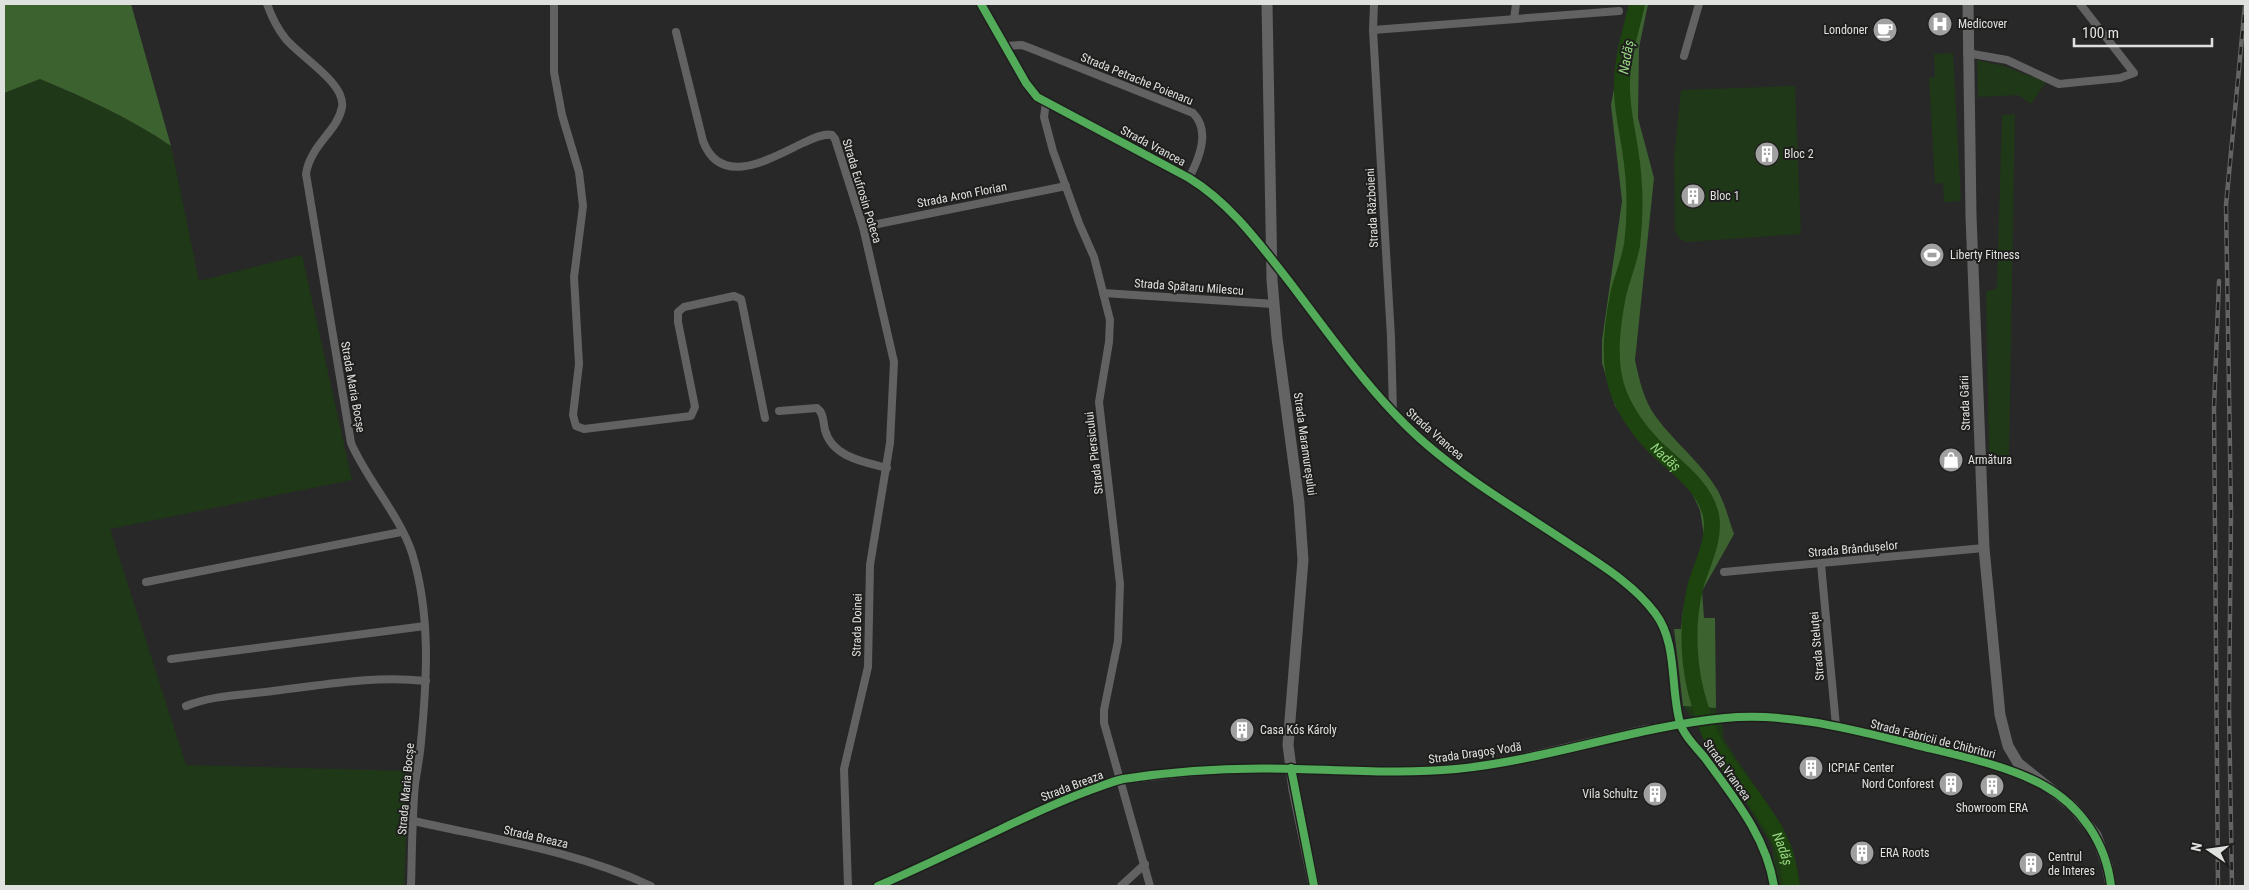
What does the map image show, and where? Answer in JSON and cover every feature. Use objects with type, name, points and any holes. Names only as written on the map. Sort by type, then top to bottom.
[{"type":"street","name":"Strada Maria Bocșe","points":[[267,4],[284,37],[334,84],[342,100],[341,113],[308,161],[306,174],[351,443],[365,471],[402,532],[412,554],[425,626],[426,681],[415,784],[411,886]]},
{"type":"street","points":[[554,4],[554,72],[562,115],[579,172],[583,206],[574,278],[579,364],[573,415],[576,426],[584,429],[691,416],[695,407],[678,322],[678,312],[684,307],[734,296],[741,299],[742,303],[764,418]]},
{"type":"street","name":"Strada Vrancea","points":[[982,4],[1030,90],[1046,102],[1189,178],[1223,202],[1271,258]]},
{"type":"street","name":"Strada Maramureșului","points":[[1267,4],[1271,258],[1276,273],[1274,304],[1277,338],[1299,503],[1303,560],[1288,722],[1291,768],[1314,886]]},
{"type":"street","name":"Strada Războieni","points":[[1374,4],[1373,30],[1391,337],[1393,412]]},
{"type":"street","points":[[1514,19],[1516,4]]},
{"type":"street","points":[[1684,56],[1699,4]]},
{"type":"street","name":"Strada Gării","points":[[1968,4],[1967,53],[1984,548],[2003,732],[2013,756],[2024,770],[2043,785]]},
{"type":"street","points":[[1967,53],[2007,60],[2059,84],[2120,78],[2134,73],[2080,4]]},
{"type":"street","points":[[1373,30],[1619,11]]},
{"type":"street","name":"Strada Eufrosin Poteca","points":[[676,32],[704,141],[710,154],[716,161],[724,165],[740,168],[778,155],[823,135],[832,136],[837,143],[863,227],[891,341],[894,362]]},
{"type":"street","name":"Strada Petrache Poienaru","points":[[1006,46],[1030,48],[1193,113],[1200,122],[1202,144],[1198,162],[1189,178]]},
{"type":"street","name":"Strada Piersicului","points":[[1046,102],[1044,117],[1079,223],[1094,257],[1110,320],[1110,334],[1100,392],[1100,410],[1120,584],[1118,641],[1104,710],[1104,723],[1150,886]]},
{"type":"street","name":"Strada Aron Florian","points":[[863,227],[1066,186]]},
{"type":"street","name":"Strada Vrancea","points":[[1271,244],[1276,273],[1393,412],[1426,444],[1460,471],[1608,570],[1653,610],[1663,623],[1684,723],[1759,836],[1768,857],[1774,886]]},
{"type":"street","name":"Strada Spătaru Milescu","points":[[1103,293],[1274,304]]},
{"type":"street","name":"Strada Doinei","points":[[848,886],[844,769],[868,667],[870,565],[890,443],[894,362]]},
{"type":"street","points":[[778,411],[817,408],[822,415],[828,438],[839,449],[857,460],[887,468]]},
{"type":"street","points":[[146,582],[402,532]]},
{"type":"street","name":"Strada Brândușelor","points":[[1724,572],[1984,548]]},
{"type":"street","name":"Strada Steluței","points":[[1821,564],[1836,726]]},
{"type":"street","points":[[171,659],[425,626]]},
{"type":"street","points":[[186,706],[216,698],[341,681],[377,678],[426,681]]},
{"type":"street","name":"Strada Fabricii de Chibrituri","points":[[1684,723],[1753,716],[1836,726],[1976,761],[2043,785],[2073,807],[2090,827],[2101,848],[2111,886]]},
{"type":"street","name":"Strada Dragoș Vodă","points":[[1291,768],[1416,772],[1460,768],[1503,762],[1646,729],[1684,723]]},
{"type":"street","name":"Strada Breaza","points":[[878,886],[1046,807],[1120,780],[1206,771],[1291,768]]},
{"type":"street","name":"Strada Breaza","points":[[414,821],[582,859],[624,874],[650,886]]},
{"type":"street","points":[[1121,886],[1145,864]]},
{"type":"green space","points":[[4,4],[131,4],[171,146],[140,126],[107,109],[40,79],[4,93]]},
{"type":"green space","points":[[1630,4],[1648,4],[1639,48],[1638,118],[1654,178],[1635,360],[1642,390],[1648,404],[1663,426],[1712,481],[1723,501],[1734,534],[1702,591],[1704,618],[1715,618],[1716,708],[1683,706],[1674,629],[1681,629],[1683,610],[1704,536],[1700,510],[1688,485],[1637,435],[1615,406],[1602,363],[1602,340],[1622,201],[1611,105]]},
{"type":"green space","points":[[1953,53],[1961,201],[1944,202],[1943,183],[1935,184],[1929,78],[1935,77],[1934,54]]},
{"type":"green space","points":[[1977,60],[2004,66],[2046,82],[2031,104],[2018,95],[1978,97]]},
{"type":"green space","points":[[40,79],[107,109],[140,126],[171,146],[199,281],[302,255],[352,480],[110,529],[186,765],[409,771],[404,886],[4,886],[4,93]]},
{"type":"green space","points":[[1795,86],[1801,234],[1686,242],[1680,239],[1675,232],[1674,158],[1681,90]]},
{"type":"green space","points":[[2015,114],[2009,455],[1989,457],[1986,292],[1997,288],[2002,115]]},
{"type":"green space","points":[[1683,706],[1716,708],[1723,727],[1724,740],[1768,805],[1793,850],[1801,886],[1776,886],[1772,846],[1704,733]]},
{"type":"waterway","name":"Nadăș","points":[[1637,4],[1622,77],[1623,104],[1633,173],[1634,221],[1631,251],[1618,295],[1614,319],[1612,358],[1615,382],[1625,408],[1634,422],[1654,446],[1695,485],[1702,494],[1711,515],[1710,543],[1695,588],[1690,617],[1691,662],[1696,692],[1705,722],[1716,746],[1774,828],[1788,864],[1791,886]]},
{"type":"railway","points":[[2232,886],[2229,708],[2231,514],[2226,205],[2245,5]]},
{"type":"railway","points":[[2218,886],[2214,408],[2219,281]]},
{"type":"cycle path","points":[[981,4],[1026,83],[1037,97],[1189,178],[1218,199],[1255,238],[1353,366],[1388,407],[1426,444],[1461,472],[1607,569],[1647,603],[1662,625],[1667,638],[1677,709],[1682,728],[1747,818],[1764,851],[1774,886]]},
{"type":"cycle path","points":[[878,886],[1053,805],[1123,779],[1187,771],[1231,769],[1274,768],[1396,771],[1456,769],[1524,759],[1657,728],[1691,722],[1749,717],[1798,720],[1845,728],[1981,761],[2029,778],[2057,794],[2080,815],[2089,827],[2104,855],[2111,886]]},
{"type":"cycle path","points":[[1291,768],[1314,886]]},
{"type":"place","name":"Medicover","points":[[1940,24]]},
{"type":"place","name":"Londoner","points":[[1885,30]]},
{"type":"place","name":"Bloc 2","points":[[1767,154]]},
{"type":"place","name":"Bloc 1","points":[[1693,196]]},
{"type":"place","name":"Liberty Fitness","points":[[1932,255]]},
{"type":"place","name":"Armătura","points":[[1951,460]]},
{"type":"place","name":"Casa Kós Károly","points":[[1242,730]]},
{"type":"place","name":"ICPIAF Center","points":[[1811,768]]},
{"type":"place","name":"Nord Conforest","points":[[1951,784]]},
{"type":"place","name":"Showroom ERA","points":[[1992,786]]},
{"type":"place","name":"Vila Schultz","points":[[1655,794]]},
{"type":"place","name":"ERA Roots","points":[[1862,853]]},
{"type":"place","name":"Centrul de Interes","points":[[2031,864]]}]
